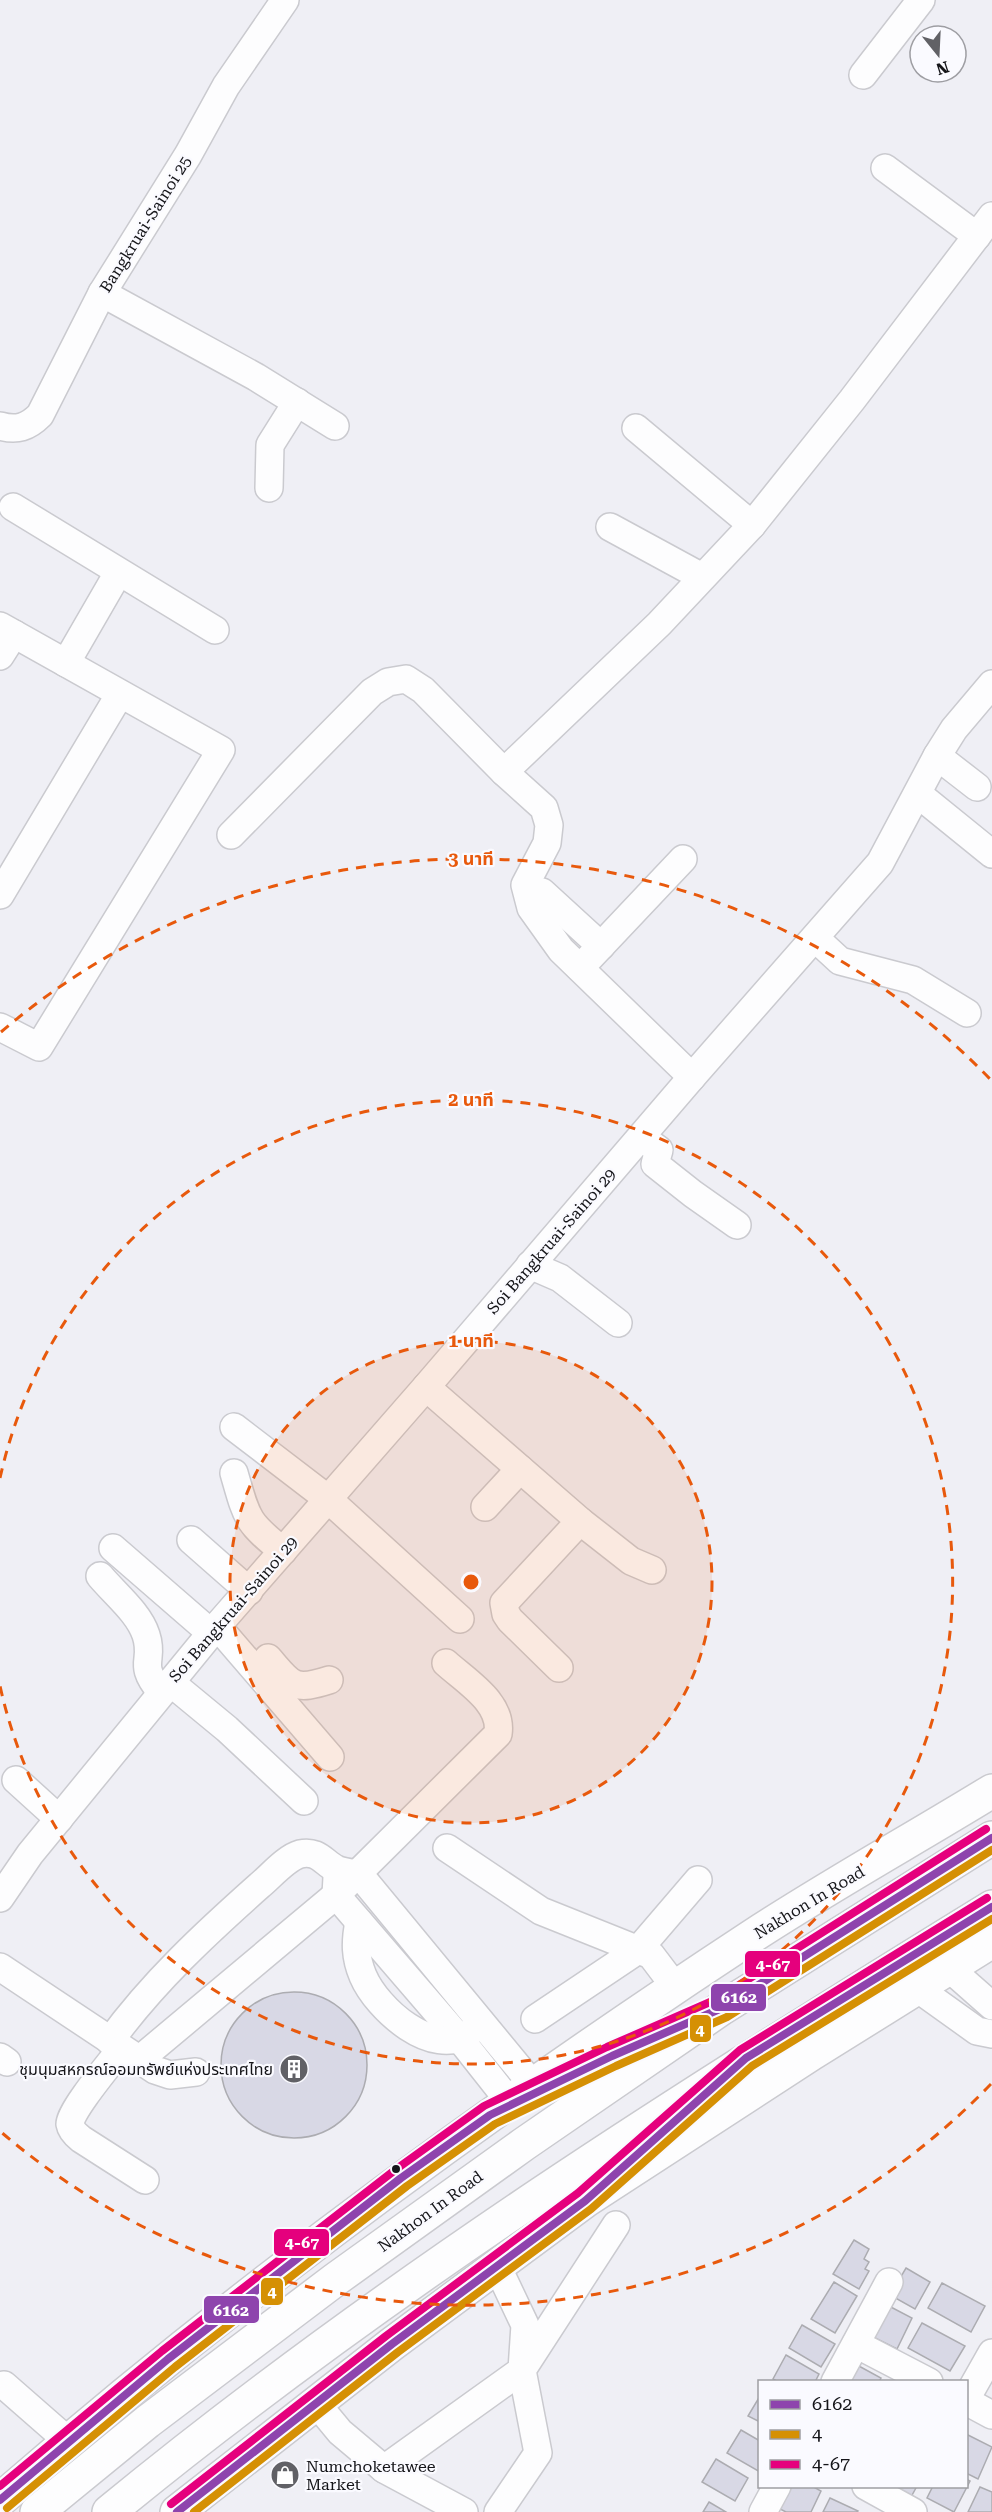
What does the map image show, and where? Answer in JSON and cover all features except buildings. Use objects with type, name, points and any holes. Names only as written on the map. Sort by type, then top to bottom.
[{"type":"main road","name":"Nakhon In Road","points":[[0,2500],[168,2359],[401,2178],[511,2100],[753,1936],[992,1791]]},
{"type":"main road","name":"Nakhon In Road","points":[[37,2512],[147,2422],[336,2279],[524,2144],[722,2008],[992,1838]]},
{"type":"main road","points":[[109,2512],[244,2405],[368,2313],[503,2218],[746,2058],[992,1907]]},
{"type":"main road","points":[[177,2512],[316,2403],[585,2201],[992,1941]]},
{"type":"main road","points":[[511,2100],[722,2008]]},
{"type":"main road","points":[[585,2201],[746,2058]]},
{"type":"street","name":"Bangkruai-Sainoi 25","points":[[0,426],[12,429],[30,425],[40,415],[102,293],[188,154],[226,86],[285,0]]},
{"type":"street","points":[[863,75],[921,0]]},
{"type":"street","points":[[504,772],[659,624],[752,525],[846,408],[984,226],[885,168]]},
{"type":"street","points":[[102,293],[256,377],[335,426]]},
{"type":"street","points":[[270,488],[270,446],[297,402]]},
{"type":"street","points":[[636,428],[752,525]]},
{"type":"street","points":[[13,507],[215,630]]},
{"type":"street","points":[[610,527],[702,578]]},
{"type":"street","points":[[66,663],[118,573]]},
{"type":"street","points":[[0,656],[7,630],[221,750],[39,1047],[0,1027]]},
{"type":"street","points":[[231,835],[372,693],[388,682],[406,679],[423,690],[504,772],[544,808],[549,825],[547,843],[525,885],[531,908],[561,950],[692,1077]]},
{"type":"street","name":"Soi Bangkruai-Sainoi 29","points":[[2,1889],[219,1624],[880,863],[937,756],[954,729],[992,684]]},
{"type":"street","points":[[0,895],[120,694]]},
{"type":"street","points":[[937,756],[977,787]]},
{"type":"street","points":[[921,788],[992,833]]},
{"type":"street","points":[[921,788],[992,854]]},
{"type":"street","points":[[580,968],[683,859]]},
{"type":"street","points":[[542,892],[601,946]]},
{"type":"street","points":[[814,938],[840,961],[913,980],[967,1013]]},
{"type":"street","points":[[641,1137],[660,1150],[655,1164],[737,1225]]},
{"type":"street","points":[[530,1265],[560,1278],[618,1323]]},
{"type":"street","points":[[426,1387],[580,1521],[631,1561],[652,1570]]},
{"type":"street","points":[[234,1427],[328,1499],[459,1619]]},
{"type":"street","points":[[485,1507],[520,1469]]},
{"type":"street","points":[[234,1473],[249,1521],[256,1530],[284,1551]]},
{"type":"street","points":[[559,1668],[510,1620],[504,1603],[580,1521]]},
{"type":"street","points":[[191,1540],[249,1591]]},
{"type":"street","points":[[113,1548],[219,1624],[291,1684],[302,1687],[329,1680]]},
{"type":"street","points":[[99,1576],[141,1624],[147,1637],[146,1670],[150,1679],[166,1687],[227,1729],[304,1801]]},
{"type":"street","points":[[219,1624],[330,1757]]},
{"type":"street","points":[[145,2180],[72,2131],[71,2117],[79,2103],[124,2050],[344,1880],[498,1734],[500,1724],[491,1704],[446,1663]]},
{"type":"street","points":[[16,1780],[59,1819]]},
{"type":"street","points":[[447,1848],[541,1911],[651,1954],[676,1988]]},
{"type":"street","points":[[124,2050],[133,2010],[196,1943],[284,1865],[298,1855],[309,1853],[321,1856],[482,2023],[511,2100]]},
{"type":"street","points":[[344,1880],[359,1922],[511,2100]]},
{"type":"street","points":[[535,2019],[638,1950],[698,1880]]},
{"type":"street","points":[[359,1922],[355,1943],[363,1977],[376,1999],[389,2013],[410,2028],[428,2037],[442,2040],[460,2039],[482,2023]]},
{"type":"street","points":[[0,1967],[155,2070],[170,2075],[196,2072]]},
{"type":"street","points":[[949,1968],[992,2006]]},
{"type":"street","points":[[917,1988],[977,2031],[992,2034]]},
{"type":"street","points":[[384,2469],[522,2370],[616,2225]]},
{"type":"street","points":[[497,2266],[525,2325],[522,2370],[538,2453],[498,2512]]},
{"type":"street","points":[[836,2380],[889,2282]]},
{"type":"street","points":[[856,2344],[925,2380]]},
{"type":"street","points":[[968,2396],[992,2353]]},
{"type":"street","points":[[4,2385],[68,2441]]},
{"type":"street","points":[[968,2401],[992,2415]]},
{"type":"street","points":[[316,2403],[340,2432],[384,2469],[464,2512]]},
{"type":"street","points":[[764,2512],[776,2488]]},
{"type":"street","points":[[868,2488],[913,2512]]},
{"type":"transit line","name":"4-67","points":[[0,2486],[162,2351],[395,2170],[484,2106],[607,2047],[717,1999],[986,1829]]},
{"type":"transit line","name":"6162","points":[[0,2500],[168,2359],[401,2178],[490,2115],[612,2056],[722,2008],[992,1838]]},
{"type":"transit line","name":"4","points":[[7,2508],[175,2367],[407,2186],[495,2124],[616,2066],[727,2017],[992,1850]]},
{"type":"transit line","name":"4-67","points":[[171,2504],[386,2336],[578,2193],[740,2050],[987,1898]]},
{"type":"transit line","name":"6162","points":[[177,2512],[392,2344],[585,2201],[746,2058],[992,1907]]},
{"type":"transit line","name":"4","points":[[194,2512],[398,2352],[591,2209],[752,2066],[992,1919]]},
{"type":"place","name":"ชุมนุมสหกรณ์ออมทรัพย์แห่งประเทศไทย","points":[[294,2069]]},
{"type":"place","name":"Numchoketawee Market","points":[[285,2475]]}]
